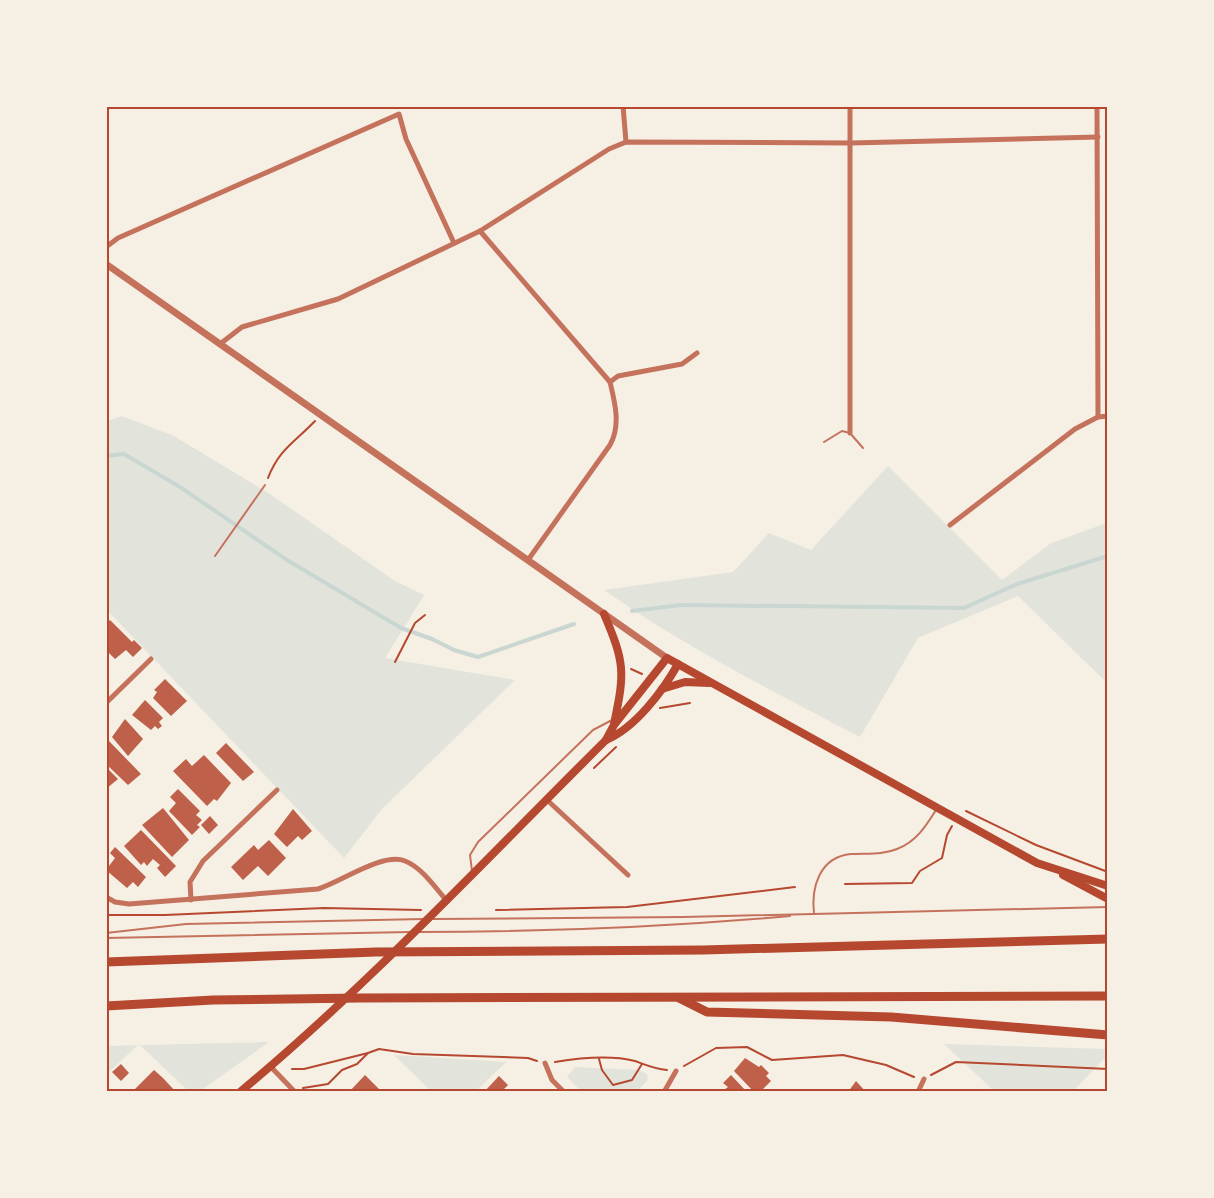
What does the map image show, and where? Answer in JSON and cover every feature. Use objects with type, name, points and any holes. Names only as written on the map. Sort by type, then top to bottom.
[{"type":"highway","points":[[106,962],[376,952],[703,950],[1107,939]]},
{"type":"highway","points":[[106,1006],[213,1000],[1107,996]]},
{"type":"highway","points":[[679,997],[707,1012],[891,1017],[1107,1035]]},
{"type":"main road","points":[[604,614],[620,653],[622,671],[614,722],[606,740]]},
{"type":"main road","points":[[614,722],[667,658],[1037,863],[1107,886]]},
{"type":"main road","points":[[240,1092],[296,1044],[472,874],[606,740],[621,732],[661,690],[678,664]]},
{"type":"main road","points":[[661,690],[685,682],[714,684]]},
{"type":"main road","points":[[1054,870],[1107,899]]},
{"type":"street","points":[[623,106],[626,142]]},
{"type":"street","points":[[850,106],[850,433]]},
{"type":"street","points":[[1097,106],[1095,405],[1098,417]]},
{"type":"street","points":[[106,247],[118,238],[399,114],[406,139],[454,243]]},
{"type":"street","points":[[220,344],[242,327],[338,299],[480,231],[609,149],[626,142],[851,143],[1098,137]]},
{"type":"street","points":[[480,231],[610,382],[617,415],[614,437],[528,561]]},
{"type":"street","points":[[106,264],[667,658]]},
{"type":"street","points":[[610,382],[618,376],[682,364],[697,353]]},
{"type":"street","points":[[950,525],[1075,429],[1098,417],[1107,416]]},
{"type":"street","points":[[106,703],[151,659]]},
{"type":"street","points":[[190,900],[190,882],[203,861],[277,790]]},
{"type":"street","points":[[546,799],[628,875]]},
{"type":"street","points":[[106,897],[129,904],[318,889],[388,859],[407,861],[443,902]]},
{"type":"street","points":[[545,1063],[552,1080],[564,1092]]},
{"type":"street","points":[[270,1066],[296,1092]]},
{"type":"street","points":[[664,1092],[676,1071]]},
{"type":"street","points":[[918,1092],[924,1079]]},
{"type":"lane","points":[[824,442],[842,431],[850,433],[863,448]]},
{"type":"lane","points":[[215,556],[265,485]]},
{"type":"lane","points":[[472,874],[470,855],[478,842],[593,729],[604,722],[614,722]]},
{"type":"lane","points":[[814,914],[814,888],[824,868],[848,854],[876,853],[904,846],[925,828],[936,809]]},
{"type":"lane","points":[[106,933],[186,924],[322,919],[814,914],[1107,907]]},
{"type":"lane","points":[[106,938],[311,933],[551,932],[685,925],[814,914]]},
{"type":"path","points":[[265,485],[274,460],[321,415]]},
{"type":"path","points":[[395,662],[415,623],[425,615]]},
{"type":"path","points":[[631,669],[642,674]]},
{"type":"path","points":[[845,884],[912,884],[920,871],[942,858],[947,835],[963,809],[1036,845],[1107,872]]},
{"type":"path","points":[[565,1060],[599,1059],[676,1071],[716,1048],[740,1046],[757,1049],[772,1060],[843,1055],[886,1065],[907,1075],[924,1079],[956,1062],[1107,1068]]},
{"type":"path","points":[[292,1069],[304,1069],[379,1049],[413,1054],[528,1058]]},
{"type":"path","points":[[302,1089],[328,1084],[336,1074],[357,1064],[368,1053]]},
{"type":"path","points":[[599,1059],[602,1070],[613,1084],[632,1080],[642,1064]]},
{"type":"path","points":[[266,1092],[272,1092]]},
{"type":"shaded area","points":[[122,416],[174,436],[270,494],[395,581],[424,595],[385,658],[515,680],[382,809],[344,858],[107,610],[107,421]]},
{"type":"shaded area","points":[[888,466],[1002,580],[1051,543],[1107,523],[1107,683],[1018,596],[918,638],[860,737],[697,649],[604,590],[733,572],[769,533],[811,550]]},
{"type":"shaded area","points":[[269,1042],[200,1091],[188,1091],[140,1045]]},
{"type":"shaded area","points":[[944,1044],[1107,1049],[1107,1056],[1073,1091],[994,1091]]},
{"type":"shaded area","points":[[138,1045],[107,1074],[107,1046]]},
{"type":"shaded area","points":[[394,1055],[506,1062],[476,1091],[431,1091]]},
{"type":"shaded area","points":[[575,1067],[639,1070],[647,1074],[648,1080],[637,1091],[582,1092],[567,1077]]},
{"type":"building","points":[[110,620],[132,642],[134,640],[142,648],[133,657],[126,650],[115,659],[106,650],[106,624]]},
{"type":"building","points":[[165,679],[187,701],[171,716],[153,698],[157,692],[154,690]]},
{"type":"building","points":[[145,700],[163,718],[159,722],[162,726],[158,729],[155,726],[151,730],[132,715]]},
{"type":"building","points":[[125,719],[143,739],[128,756],[112,737]]},
{"type":"building","points":[[108,740],[141,774],[128,785],[106,764]]},
{"type":"building","points":[[226,743],[254,772],[243,781],[216,753]]},
{"type":"building","points":[[204,755],[231,783],[217,801],[214,799],[207,806],[173,771],[186,759],[192,766]]},
{"type":"building","points":[[106,767],[118,779],[106,789]]},
{"type":"building","points":[[178,789],[200,811],[196,815],[202,820],[197,825],[200,827],[192,835],[169,811],[176,803],[170,797]]},
{"type":"building","points":[[163,808],[189,840],[172,857],[142,825]]},
{"type":"building","points":[[293,809],[312,831],[302,840],[298,836],[287,847],[274,834]]},
{"type":"building","points":[[210,816],[218,825],[209,834],[201,825]]},
{"type":"building","points":[[141,830],[176,866],[165,877],[157,868],[160,865],[153,859],[147,866],[144,862],[141,865],[124,846]]},
{"type":"building","points":[[269,840],[286,858],[268,876],[258,866],[243,880],[231,867],[254,845],[258,850]]},
{"type":"building","points":[[115,847],[146,877],[138,887],[133,882],[127,888],[106,870],[115,858],[110,853]]},
{"type":"building","points":[[745,1058],[759,1067],[761,1065],[769,1073],[766,1076],[771,1081],[763,1089],[765,1092],[754,1092],[734,1071]]},
{"type":"building","points":[[121,1064],[129,1073],[121,1081],[112,1072]]},
{"type":"building","points":[[154,1070],[176,1092],[136,1092],[134,1090]]},
{"type":"building","points":[[365,1075],[379,1089],[377,1092],[349,1092]]},
{"type":"building","points":[[731,1075],[747,1092],[721,1092],[728,1087],[723,1083]]},
{"type":"building","points":[[499,1076],[508,1085],[503,1090],[505,1092],[484,1092]]},
{"type":"building","points":[[856,1081],[866,1092],[848,1092]]},
{"type":"waterway","points":[[106,456],[124,454],[180,487],[287,560],[401,628],[454,650],[478,657],[574,624]]},
{"type":"waterway","points":[[632,611],[681,605],[964,608],[1017,584],[1108,556]]}]
